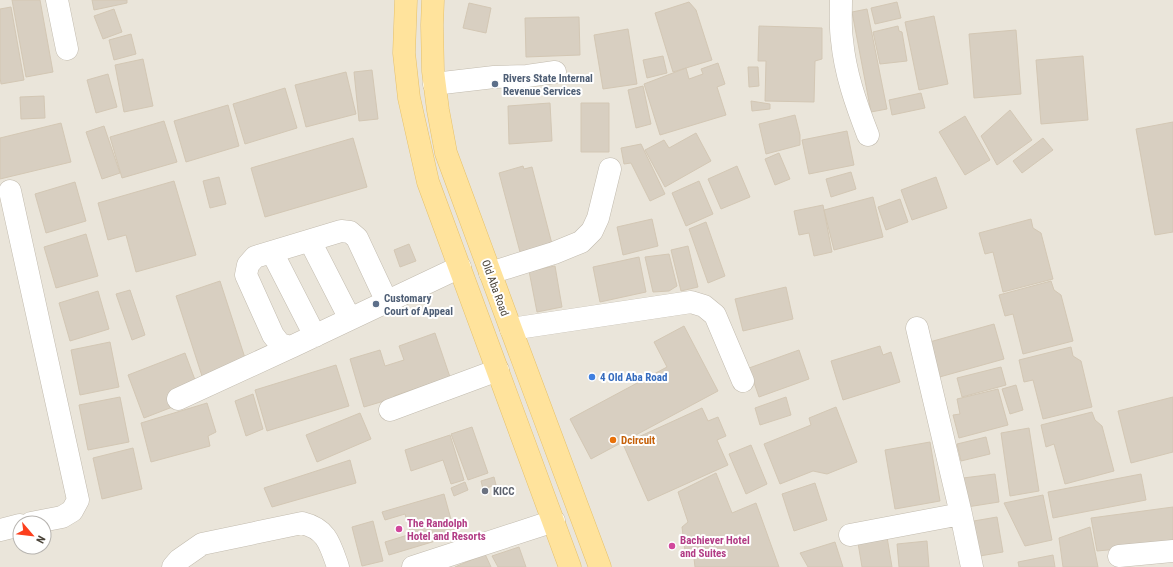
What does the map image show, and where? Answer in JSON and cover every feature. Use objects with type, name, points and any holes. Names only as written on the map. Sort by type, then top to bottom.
[{"type":"main road","points":[[406,0],[404,53],[409,98],[428,182],[570,567]]},
{"type":"main road","name":"Old Aba Road","points":[[433,0],[432,25],[434,84],[446,153],[600,567]]},
{"type":"street","points":[[57,0],[68,49]]},
{"type":"street","points":[[841,0],[842,40],[846,68],[853,95],[868,135]]},
{"type":"street","points":[[434,84],[494,77],[527,76],[555,72]]},
{"type":"street","points":[[490,273],[554,253],[581,242],[592,231],[598,218],[610,169]]},
{"type":"street","points":[[10,191],[78,500],[72,511],[62,517],[52,519]]},
{"type":"street","points":[[291,347],[280,344],[273,335],[246,275],[248,265],[255,257],[341,231],[350,232],[357,238],[387,302]]},
{"type":"street","points":[[310,240],[350,319]]},
{"type":"street","points":[[272,252],[315,336]]},
{"type":"street","points":[[178,398],[315,336],[460,267]]},
{"type":"street","points":[[511,329],[691,302],[704,306],[715,315],[743,381]]},
{"type":"street","points":[[917,328],[972,567]]},
{"type":"street","points":[[390,410],[498,370]]},
{"type":"street","points":[[850,535],[961,514]]},
{"type":"street","points":[[413,567],[554,521]]},
{"type":"street","points":[[173,567],[179,560],[202,544],[302,523],[312,525],[324,534],[332,548],[338,567]]},
{"type":"street","points":[[0,530],[12,527]]},
{"type":"street","points":[[1119,556],[1173,551]]},
{"type":"shaded area","points":[[0,0],[1173,0],[1173,567],[0,567]]},
{"type":"building","points":[[12,0],[40,0],[53,72],[26,77]]},
{"type":"building","points":[[92,0],[127,0],[127,3],[94,10]]},
{"type":"building","points":[[689,2],[696,10],[712,60],[673,72],[655,13]]},
{"type":"building","points":[[897,2],[901,18],[875,24],[871,8]]},
{"type":"building","points":[[469,3],[491,8],[486,33],[463,28]]},
{"type":"building","points":[[11,7],[24,80],[1,84],[0,9]]},
{"type":"building","points":[[114,9],[122,32],[103,39],[94,16]]},
{"type":"building","points":[[867,9],[887,109],[871,112],[852,12]]},
{"type":"building","points":[[934,16],[948,84],[919,90],[905,22]]},
{"type":"building","points":[[579,17],[580,55],[526,57],[525,18]]},
{"type":"building","points":[[759,26],[822,28],[822,59],[815,61],[814,102],[765,101],[766,61],[758,61]]},
{"type":"building","points":[[898,26],[899,31],[902,32],[907,61],[880,64],[873,32]]},
{"type":"building","points":[[628,29],[637,84],[603,89],[594,35]]},
{"type":"building","points":[[1016,30],[1021,94],[974,98],[969,34]]},
{"type":"building","points":[[131,34],[136,54],[114,60],[109,40]]},
{"type":"building","points":[[663,56],[667,73],[647,78],[643,60]]},
{"type":"building","points":[[1083,56],[1088,120],[1041,124],[1036,60]]},
{"type":"building","points":[[143,59],[153,106],[124,112],[115,65]]},
{"type":"building","points":[[718,63],[725,84],[717,87],[726,115],[660,135],[644,84],[686,68],[689,79],[703,74],[701,69]]},
{"type":"building","points":[[748,67],[758,67],[759,86],[749,87]]},
{"type":"building","points":[[372,70],[378,119],[359,121],[354,72]]},
{"type":"building","points":[[346,72],[356,114],[306,127],[295,85]]},
{"type":"building","points":[[108,74],[117,107],[96,113],[87,80]]},
{"type":"building","points":[[643,86],[651,124],[636,128],[628,90]]},
{"type":"building","points":[[285,88],[297,128],[245,144],[233,104]]},
{"type":"building","points":[[921,93],[925,108],[892,115],[889,100]]},
{"type":"building","points":[[44,96],[45,118],[21,119],[20,97]]},
{"type":"building","points":[[751,101],[770,104],[770,109],[752,111]]},
{"type":"building","points":[[550,103],[552,141],[509,144],[508,106]]},
{"type":"building","points":[[581,103],[609,103],[609,152],[581,152]]},
{"type":"building","points":[[228,105],[239,146],[186,162],[174,121]]},
{"type":"building","points":[[1010,110],[1032,140],[997,165],[981,136]]},
{"type":"building","points":[[795,115],[800,135],[800,145],[766,154],[759,124]]},
{"type":"building","points":[[965,116],[990,160],[965,175],[939,132]]},
{"type":"building","points":[[164,121],[177,162],[122,178],[110,137]]},
{"type":"building","points":[[1173,122],[1173,232],[1155,235],[1136,129]]},
{"type":"building","points":[[61,123],[71,162],[0,179],[0,138]]},
{"type":"building","points":[[104,126],[120,173],[102,179],[86,132]]},
{"type":"building","points":[[847,131],[854,165],[809,174],[802,140]]},
{"type":"building","points":[[696,133],[711,161],[665,187],[645,150],[664,140],[669,148]]},
{"type":"building","points":[[353,138],[367,187],[265,217],[251,168]]},
{"type":"building","points":[[1043,138],[1053,150],[1022,173],[1013,161]]},
{"type":"building","points":[[641,144],[665,194],[650,201],[631,163],[624,164],[621,148]]},
{"type":"building","points":[[779,153],[790,179],[775,185],[765,159]]},
{"type":"building","points":[[523,166],[524,169],[532,167],[552,244],[520,252],[499,173]]},
{"type":"building","points":[[737,166],[750,197],[721,209],[708,179]]},
{"type":"building","points":[[851,172],[856,189],[831,197],[826,179]]},
{"type":"building","points":[[219,177],[226,204],[210,208],[203,181]]},
{"type":"building","points":[[936,177],[947,208],[912,220],[901,190]]},
{"type":"building","points":[[174,181],[196,255],[136,272],[126,235],[108,240],[98,203]]},
{"type":"building","points":[[699,181],[713,214],[686,226],[672,193]]},
{"type":"building","points":[[75,182],[86,221],[46,233],[35,194]]},
{"type":"building","points":[[873,197],[883,237],[834,250],[824,210]]},
{"type":"building","points":[[900,199],[908,222],[886,230],[878,207]]},
{"type":"building","points":[[823,205],[832,252],[814,256],[809,233],[799,235],[794,211]]},
{"type":"building","points":[[652,219],[658,246],[623,255],[617,227]]},
{"type":"building","points":[[1031,219],[1033,228],[1041,233],[1053,279],[1003,292],[993,252],[985,254],[979,233]]},
{"type":"building","points":[[706,222],[725,276],[708,283],[689,229]]},
{"type":"building","points":[[86,234],[98,276],[56,288],[44,247]]},
{"type":"building","points":[[409,244],[416,261],[400,267],[394,250]]},
{"type":"building","points":[[688,246],[698,287],[681,291],[671,250]]},
{"type":"building","points":[[669,254],[677,286],[669,291],[653,292],[645,257]]},
{"type":"building","points":[[639,257],[646,292],[600,302],[593,267]]},
{"type":"building","points":[[555,266],[562,307],[537,312],[529,271]]},
{"type":"building","points":[[220,281],[246,361],[202,376],[176,296]]},
{"type":"building","points":[[1051,281],[1054,290],[1061,295],[1073,341],[1023,354],[1013,314],[1005,316],[999,295]]},
{"type":"building","points":[[786,287],[793,319],[743,331],[735,299]]},
{"type":"building","points":[[130,290],[145,335],[132,340],[116,294]]},
{"type":"building","points":[[98,291],[109,329],[70,341],[59,303]]},
{"type":"building","points":[[994,324],[1004,359],[936,378],[926,343]]},
{"type":"building","points":[[684,326],[718,391],[591,459],[570,419],[667,367],[654,342]]},
{"type":"building","points":[[435,333],[450,377],[394,396],[394,398],[364,407],[350,359],[380,350],[385,366],[404,360],[399,346]]},
{"type":"building","points":[[110,342],[119,387],[80,395],[71,350]]},
{"type":"building","points":[[880,346],[883,355],[891,352],[900,382],[843,400],[831,361]]},
{"type":"building","points":[[1071,347],[1073,356],[1081,361],[1092,407],[1043,419],[1033,380],[1024,382],[1019,360]]},
{"type":"building","points":[[799,350],[809,379],[759,397],[749,368]]},
{"type":"building","points":[[185,353],[201,396],[144,418],[128,375]]},
{"type":"building","points":[[336,365],[349,406],[267,431],[255,390]]},
{"type":"building","points":[[1001,367],[1006,385],[962,397],[957,378]]},
{"type":"building","points":[[1016,385],[1023,410],[1010,414],[1002,389]]},
{"type":"building","points":[[998,389],[1008,425],[959,438],[953,415],[960,414],[957,399]]},
{"type":"building","points":[[253,394],[263,429],[246,436],[235,401]]},
{"type":"building","points":[[120,397],[129,442],[88,450],[79,405]]},
{"type":"building","points":[[786,397],[791,415],[760,425],[755,408]]},
{"type":"building","points":[[1173,397],[1173,452],[1131,463],[1118,411]]},
{"type":"building","points":[[207,403],[216,432],[208,436],[210,446],[151,462],[141,423]]},
{"type":"building","points":[[836,407],[857,462],[827,474],[813,471],[780,484],[764,444],[811,425],[809,418]]},
{"type":"building","points":[[702,408],[708,421],[718,417],[726,436],[717,440],[728,465],[648,501],[623,444]]},
{"type":"building","points":[[1092,412],[1095,420],[1102,426],[1114,471],[1065,484],[1054,444],[1046,447],[1041,425]]},
{"type":"building","points":[[360,413],[371,439],[317,462],[306,435]]},
{"type":"building","points":[[472,427],[488,473],[468,480],[451,434]]},
{"type":"building","points":[[1029,428],[1039,491],[1010,496],[1001,433]]},
{"type":"building","points":[[450,435],[464,480],[451,484],[443,460],[411,471],[405,450]]},
{"type":"building","points":[[986,437],[990,454],[961,461],[957,444]]},
{"type":"building","points":[[930,442],[940,501],[895,509],[885,450]]},
{"type":"building","points":[[751,445],[767,484],[746,494],[729,454]]},
{"type":"building","points":[[133,448],[142,489],[102,499],[93,458]]},
{"type":"building","points":[[350,460],[356,483],[272,507],[264,488]]},
{"type":"building","points":[[716,473],[732,513],[756,503],[779,567],[695,567],[693,550],[685,551],[682,527],[688,522],[678,492]]},
{"type":"building","points":[[995,474],[999,502],[967,507],[963,478]]},
{"type":"building","points":[[1141,474],[1146,500],[1053,518],[1048,492]]},
{"type":"building","points":[[494,477],[496,485],[483,489],[481,481]]},
{"type":"building","points":[[465,482],[468,490],[454,496],[451,488]]},
{"type":"building","points":[[815,483],[827,520],[794,531],[782,494]]},
{"type":"building","points":[[444,494],[455,534],[389,555],[385,542],[411,534],[405,514],[385,520],[382,512]]},
{"type":"building","points":[[1043,495],[1052,540],[1025,546],[1004,503]]},
{"type":"building","points":[[1173,507],[1173,544],[1097,551],[1091,518]]},
{"type":"building","points":[[997,517],[1003,552],[974,557],[968,522]]},
{"type":"building","points":[[373,521],[383,561],[362,566],[352,527]]},
{"type":"building","points":[[1090,527],[1098,567],[1063,567],[1059,538]]},
{"type":"building","points":[[887,537],[892,567],[862,567],[858,543]]},
{"type":"building","points":[[927,541],[929,567],[899,567],[897,544]]},
{"type":"building","points":[[835,542],[843,567],[808,567],[800,553]]},
{"type":"building","points":[[519,547],[526,567],[498,567],[492,556]]},
{"type":"building","points":[[485,554],[491,567],[455,567]]},
{"type":"building","points":[[1053,555],[1055,567],[1019,567],[1018,562]]},
{"type":"place","name":"Rivers State Internal Revenue Services","points":[[495,84]]},
{"type":"place","name":"Customary Court of Appeal","points":[[376,304]]},
{"type":"place","name":"4 Old Aba Road","points":[[592,377]]},
{"type":"place","name":"Dcircuit","points":[[613,440]]},
{"type":"place","name":"KICC","points":[[485,491]]},
{"type":"place","name":"The Randolph Hotel and Resorts","points":[[399,529]]},
{"type":"place","name":"Bachiever Hotel and Suites","points":[[672,546]]}]
